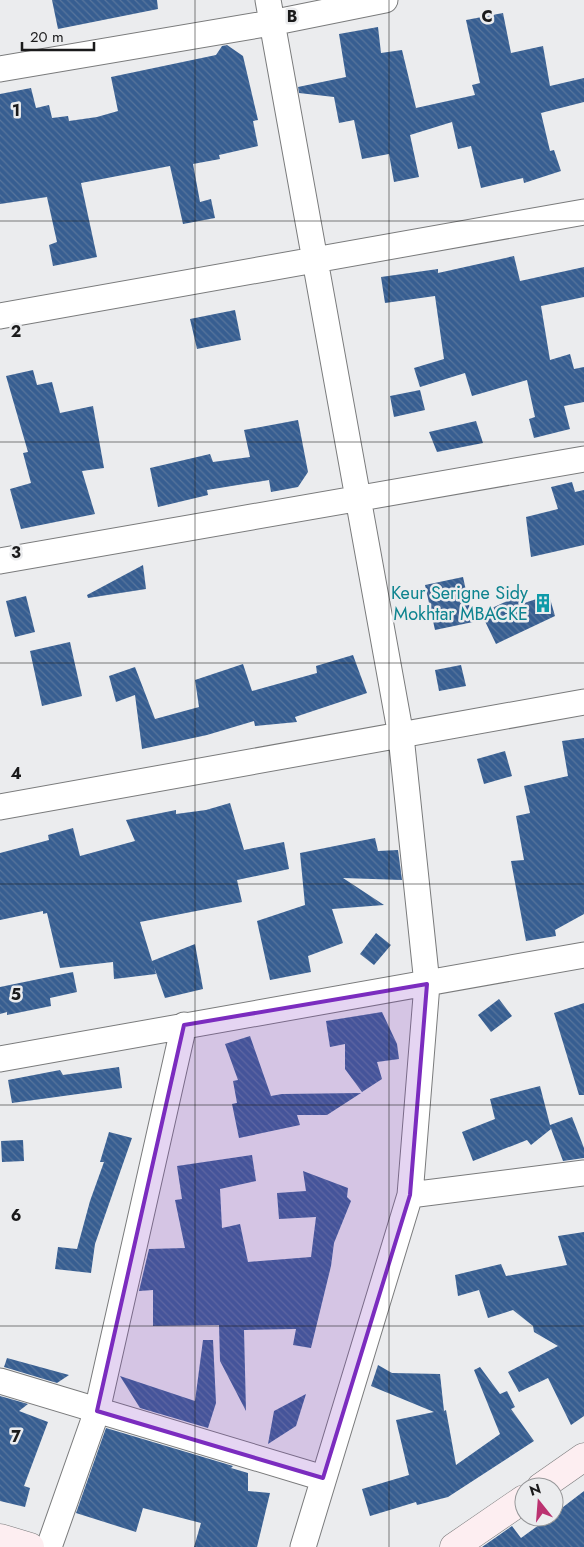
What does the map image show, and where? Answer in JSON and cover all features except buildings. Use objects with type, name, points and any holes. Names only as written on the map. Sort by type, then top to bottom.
[{"type":"street","points":[[0,69],[270,11],[384,0]]},
{"type":"street","points":[[270,11],[401,736],[427,984],[410,1195],[303,1547]]},
{"type":"street","points":[[0,316],[584,212]]},
{"type":"street","points":[[0,562],[584,459]]},
{"type":"street","points":[[0,806],[584,702]]},
{"type":"street","points":[[0,1059],[184,1025],[427,984],[584,954]]},
{"type":"street","points":[[49,1547],[97,1411],[184,1025]]},
{"type":"street","points":[[410,1195],[584,1172]]},
{"type":"street","points":[[0,1381],[323,1478]]},
{"type":"street","points":[[555,1477],[584,1457]]},
{"type":"street","points":[[454,1547],[514,1505]]},
{"type":"street","points":[[0,1538],[30,1547]]},
{"type":"highlighted area","points":[[427,984],[410,1195],[323,1478],[97,1411],[184,1025]]},
{"type":"place","name":"Keur Serigne Sidy Mokhtar MBACKE","points":[[543,603]]}]
